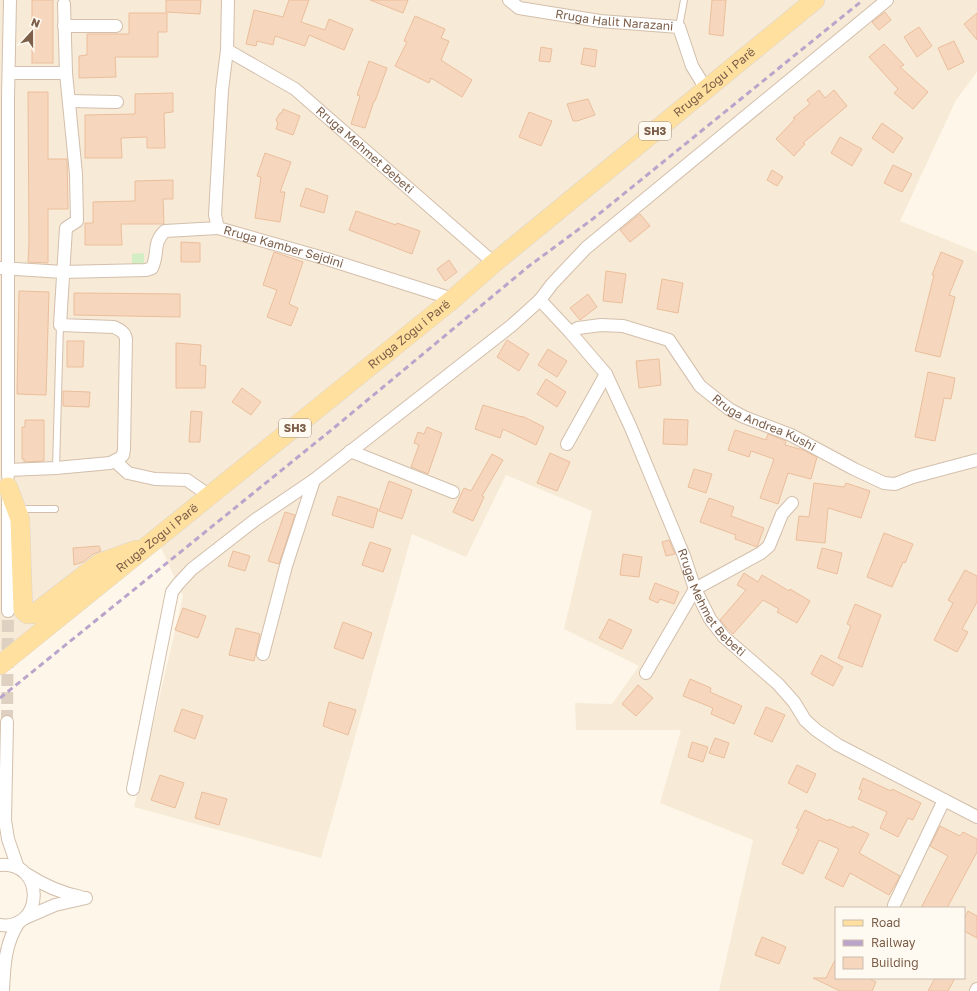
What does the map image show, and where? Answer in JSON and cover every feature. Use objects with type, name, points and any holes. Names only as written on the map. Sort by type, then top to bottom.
[{"type":"main road","name":"Rruga Zogu i Parë","points":[[0,665],[453,299],[494,262],[815,0]]},
{"type":"main road","points":[[8,478],[8,507],[20,519],[22,610],[27,614],[34,614],[100,563],[150,545]]},
{"type":"street","points":[[8,611],[8,478],[4,436],[4,152],[9,73],[10,0]]},
{"type":"street","name":"Rruga Kamber Sejdini","points":[[228,0],[227,50],[222,90],[215,215],[218,228],[327,259],[453,299]]},
{"type":"street","name":"Rruga Halit Narazani","points":[[509,0],[519,8],[593,20],[679,27],[692,66],[706,89]]},
{"type":"street","points":[[133,789],[172,592],[192,569],[255,520],[314,480],[511,326],[540,300],[552,284],[586,248],[887,0]]},
{"type":"street","points":[[8,478],[56,468],[115,461],[123,455],[124,449],[125,334],[114,328],[60,326],[66,228],[77,220],[75,156],[66,73],[64,4]]},
{"type":"street","points":[[64,26],[116,26]]},
{"type":"street","name":"Rruga Mehmet Bebeti","points":[[227,50],[295,89],[494,262]]},
{"type":"street","points":[[9,73],[66,73]]},
{"type":"street","points":[[69,101],[117,102]]},
{"type":"street","points":[[4,268],[63,272],[146,270],[152,268],[155,262],[156,244],[159,237],[165,231],[218,228]]},
{"type":"street","name":"Rruga Mehmet Bebeti","points":[[540,300],[606,374],[631,428],[684,556],[695,589],[710,619],[724,637],[778,684],[794,702],[806,720],[816,730],[838,745],[977,817]]},
{"type":"street","name":"Rruga Andrea Kushi","points":[[570,332],[578,328],[601,325],[623,326],[669,340],[700,386],[729,410],[791,436],[884,483],[895,484],[920,475],[977,460]]},
{"type":"street","points":[[567,444],[606,374]]},
{"type":"street","points":[[350,451],[452,492]]},
{"type":"street","points":[[115,461],[128,473],[155,479],[187,480],[210,496]]},
{"type":"street","points":[[263,654],[286,566],[314,480]]},
{"type":"street","points":[[646,673],[695,589],[761,553],[769,546],[782,514],[792,503]]},
{"type":"street","points":[[3,991],[4,964],[8,942],[13,930],[29,913],[35,897],[32,883],[21,870],[8,840],[5,820],[7,722]]},
{"type":"street","points":[[894,905],[944,800]]},
{"type":"street","points":[[0,841],[5,820]]},
{"type":"street","points":[[0,865],[12,866],[21,870],[38,882],[54,889],[86,898],[55,905],[12,925],[0,925]]},
{"type":"street","points":[[0,950],[4,964]]},
{"type":"lane","points":[[679,27],[684,0]]},
{"type":"lane","points":[[56,468],[60,326]]},
{"type":"lane","points":[[8,507],[55,509]]},
{"type":"shaded area","points":[[0,0],[977,0],[977,72],[956,100],[900,221],[977,252],[977,991],[719,991],[753,840],[660,803],[681,730],[576,730],[575,703],[612,704],[639,666],[564,629],[592,511],[506,475],[466,557],[412,534],[321,858],[134,807],[183,596],[154,532],[0,652]]},
{"type":"green space","points":[[144,253],[144,266],[132,267],[132,254]]},
{"type":"building","points":[[32,0],[53,0],[53,63],[32,63]]},
{"type":"building","points":[[166,0],[201,0],[200,14],[166,12]]},
{"type":"building","points":[[289,0],[309,0],[301,22],[325,30],[329,19],[353,29],[344,50],[309,35],[305,46],[275,36],[273,45],[257,41],[256,46],[246,44],[254,10],[283,17]]},
{"type":"building","points":[[370,0],[408,0],[403,13]]},
{"type":"building","points":[[712,0],[726,0],[723,36],[709,34]]},
{"type":"building","points":[[885,12],[891,20],[879,30],[872,22]]},
{"type":"building","points":[[129,13],[167,13],[167,32],[158,32],[158,57],[115,57],[116,77],[79,78],[79,56],[87,55],[87,34],[129,34]]},
{"type":"building","points":[[977,13],[977,40],[964,24]]},
{"type":"building","points":[[415,16],[445,29],[441,38],[449,41],[441,60],[472,80],[462,97],[431,78],[429,83],[395,66],[407,42],[404,41]]},
{"type":"building","points":[[919,27],[932,46],[917,57],[904,37]]},
{"type":"building","points":[[954,41],[964,62],[948,70],[938,48]]},
{"type":"building","points":[[884,44],[904,65],[900,67],[928,92],[913,109],[894,93],[898,89],[869,57]]},
{"type":"building","points":[[541,47],[552,49],[550,62],[539,61]]},
{"type":"building","points":[[584,48],[597,50],[595,67],[581,64]]},
{"type":"building","points":[[369,61],[387,68],[365,128],[351,124],[360,96],[357,95]]},
{"type":"building","points":[[819,90],[825,98],[834,90],[847,106],[803,143],[805,144],[794,156],[776,139],[795,119],[793,118],[810,104],[807,100]]},
{"type":"building","points":[[28,92],[48,92],[48,159],[67,159],[68,209],[48,209],[48,263],[28,262]]},
{"type":"building","points":[[173,93],[173,112],[164,113],[165,148],[147,148],[147,137],[121,138],[122,158],[85,158],[85,115],[135,114],[135,94]]},
{"type":"building","points":[[588,99],[595,115],[573,121],[567,104]]},
{"type":"building","points":[[283,109],[300,116],[293,135],[276,129],[278,123],[276,120],[280,113],[282,113]]},
{"type":"building","points":[[529,112],[552,121],[541,146],[519,137]]},
{"type":"building","points":[[882,123],[903,138],[893,153],[872,138]]},
{"type":"building","points":[[840,137],[862,149],[852,166],[831,153]]},
{"type":"building","points":[[265,153],[291,162],[280,192],[285,192],[280,222],[255,218],[261,177],[257,176]]},
{"type":"building","points":[[893,165],[912,174],[902,192],[884,183]]},
{"type":"building","points":[[772,170],[783,177],[777,186],[767,180]]},
{"type":"building","points":[[173,180],[173,199],[163,199],[164,224],[121,224],[122,245],[85,245],[85,223],[93,223],[93,202],[135,201],[135,181]]},
{"type":"building","points":[[306,188],[328,196],[324,213],[300,206]]},
{"type":"building","points":[[356,211],[396,225],[397,223],[420,231],[412,254],[349,230]]},
{"type":"building","points":[[640,214],[650,226],[630,242],[620,230]]},
{"type":"building","points":[[181,242],[200,243],[200,262],[181,262]]},
{"type":"building","points":[[274,252],[303,262],[289,304],[298,308],[291,326],[267,317],[277,290],[263,285]]},
{"type":"building","points":[[941,252],[963,261],[949,295],[955,297],[940,357],[915,351],[934,275],[932,275]]},
{"type":"building","points":[[449,260],[457,272],[445,281],[437,269]]},
{"type":"building","points":[[606,271],[626,274],[622,303],[603,301]]},
{"type":"building","points":[[662,279],[683,283],[678,313],[657,309]]},
{"type":"building","points":[[19,291],[49,292],[46,395],[17,394]]},
{"type":"building","points":[[74,293],[180,294],[180,317],[74,315]]},
{"type":"building","points":[[588,294],[597,307],[580,320],[570,308]]},
{"type":"building","points":[[507,340],[529,354],[519,371],[497,357]]},
{"type":"building","points":[[67,341],[84,341],[83,367],[67,367]]},
{"type":"building","points":[[176,343],[201,345],[200,365],[206,366],[205,388],[176,388]]},
{"type":"building","points":[[548,349],[567,361],[557,377],[538,365]]},
{"type":"building","points":[[659,359],[661,385],[639,388],[636,361]]},
{"type":"building","points":[[928,372],[955,378],[951,399],[944,398],[935,441],[915,437]]},
{"type":"building","points":[[546,379],[566,392],[557,407],[537,394]]},
{"type":"building","points":[[242,388],[261,402],[251,415],[232,402]]},
{"type":"building","points":[[63,391],[90,392],[89,407],[63,406]]},
{"type":"building","points":[[483,405],[522,416],[544,427],[536,445],[503,429],[500,438],[475,429]]},
{"type":"building","points":[[191,411],[202,412],[200,442],[189,442]]},
{"type":"building","points":[[664,419],[688,420],[687,445],[663,444]]},
{"type":"building","points":[[25,420],[44,420],[44,461],[24,462],[24,459],[22,459],[22,427],[25,427]]},
{"type":"building","points":[[427,427],[442,433],[428,474],[411,467],[419,445],[414,443],[418,432],[424,434]]},
{"type":"building","points":[[735,430],[766,440],[768,434],[786,441],[785,445],[803,450],[817,457],[811,479],[788,473],[778,504],[760,498],[774,459],[751,451],[749,457],[728,450]]},
{"type":"building","points":[[550,453],[570,462],[557,491],[537,483]]},
{"type":"building","points":[[492,454],[503,460],[482,496],[484,497],[473,521],[453,512],[464,488],[471,491]]},
{"type":"building","points":[[694,469],[712,474],[706,493],[688,487]]},
{"type":"building","points":[[389,481],[412,490],[402,519],[379,511]]},
{"type":"building","points":[[814,483],[844,487],[846,483],[870,491],[861,518],[828,508],[825,543],[796,540],[799,516],[809,517]]},
{"type":"building","points":[[338,496],[378,509],[373,528],[332,515]]},
{"type":"building","points":[[709,498],[734,507],[731,516],[764,528],[757,547],[735,539],[736,535],[700,522]]},
{"type":"building","points":[[285,512],[295,515],[279,564],[268,561]]},
{"type":"building","points":[[884,533],[913,544],[892,587],[867,577]]},
{"type":"building","points":[[669,540],[675,554],[666,556],[662,542]]},
{"type":"building","points":[[370,542],[391,549],[383,572],[362,565]]},
{"type":"building","points":[[99,546],[101,551],[93,554],[83,562],[74,565],[73,548]]},
{"type":"building","points":[[822,548],[842,553],[837,574],[817,568]]},
{"type":"building","points":[[233,551],[250,556],[245,571],[228,566]]},
{"type":"building","points":[[623,554],[642,557],[639,577],[620,575]]},
{"type":"building","points":[[965,570],[977,576],[977,602],[962,629],[968,632],[957,652],[934,640],[953,603],[948,600]]},
{"type":"building","points":[[744,573],[758,582],[762,575],[789,591],[790,589],[810,601],[797,623],[777,612],[779,609],[763,600],[733,634],[720,620],[746,590],[737,585]]},
{"type":"building","points":[[655,583],[679,592],[674,604],[660,599],[658,603],[649,599]]},
{"type":"building","points":[[855,604],[881,615],[862,667],[838,658],[851,626],[847,624]]},
{"type":"building","points":[[183,608],[206,616],[198,638],[175,630]]},
{"type":"building","points":[[609,619],[632,630],[622,649],[599,638]]},
{"type":"building","points":[[343,622],[372,633],[363,659],[334,648]]},
{"type":"building","points":[[236,628],[260,634],[254,661],[229,655]]},
{"type":"building","points":[[821,655],[843,667],[833,686],[811,674]]},
{"type":"building","points":[[690,679],[711,688],[710,692],[742,706],[734,724],[711,714],[713,708],[683,696]]},
{"type":"building","points":[[638,685],[653,698],[636,716],[622,704]]},
{"type":"building","points":[[329,702],[356,710],[348,735],[323,726]]},
{"type":"building","points":[[766,707],[785,715],[772,742],[754,734]]},
{"type":"building","points":[[182,709],[203,716],[195,739],[174,731]]},
{"type":"building","points":[[715,738],[729,743],[724,758],[709,753]]},
{"type":"building","points":[[692,742],[708,747],[703,762],[688,757]]},
{"type":"building","points":[[797,765],[816,774],[807,793],[788,783]]},
{"type":"building","points":[[160,775],[184,783],[175,808],[151,800]]},
{"type":"building","points":[[863,778],[891,791],[892,789],[921,803],[913,820],[908,818],[898,837],[880,828],[887,812],[858,799],[862,790],[859,789]]},
{"type":"building","points":[[202,792],[227,799],[219,825],[195,818]]},
{"type":"building","points":[[805,810],[828,821],[829,819],[851,828],[852,826],[869,834],[859,853],[900,876],[889,895],[850,873],[843,887],[825,878],[839,849],[819,840],[803,874],[782,864],[799,829],[796,828]]},
{"type":"building","points":[[940,826],[960,836],[963,832],[977,839],[977,852],[948,907],[922,907],[948,856],[930,846]]},
{"type":"building","points":[[968,911],[977,916],[977,938],[965,932],[965,917]]},
{"type":"building","points":[[762,937],[786,947],[779,964],[755,955]]},
{"type":"building","points":[[835,960],[835,979],[870,979],[876,982],[872,991],[840,991],[813,978],[826,978]]},
{"type":"building","points":[[934,979],[954,979],[948,991],[928,991]]},
{"type":"tunnel","points":[[7,722],[8,611]]},
{"type":"railway","points":[[0,698],[335,427],[529,266],[594,218],[863,0]]}]
